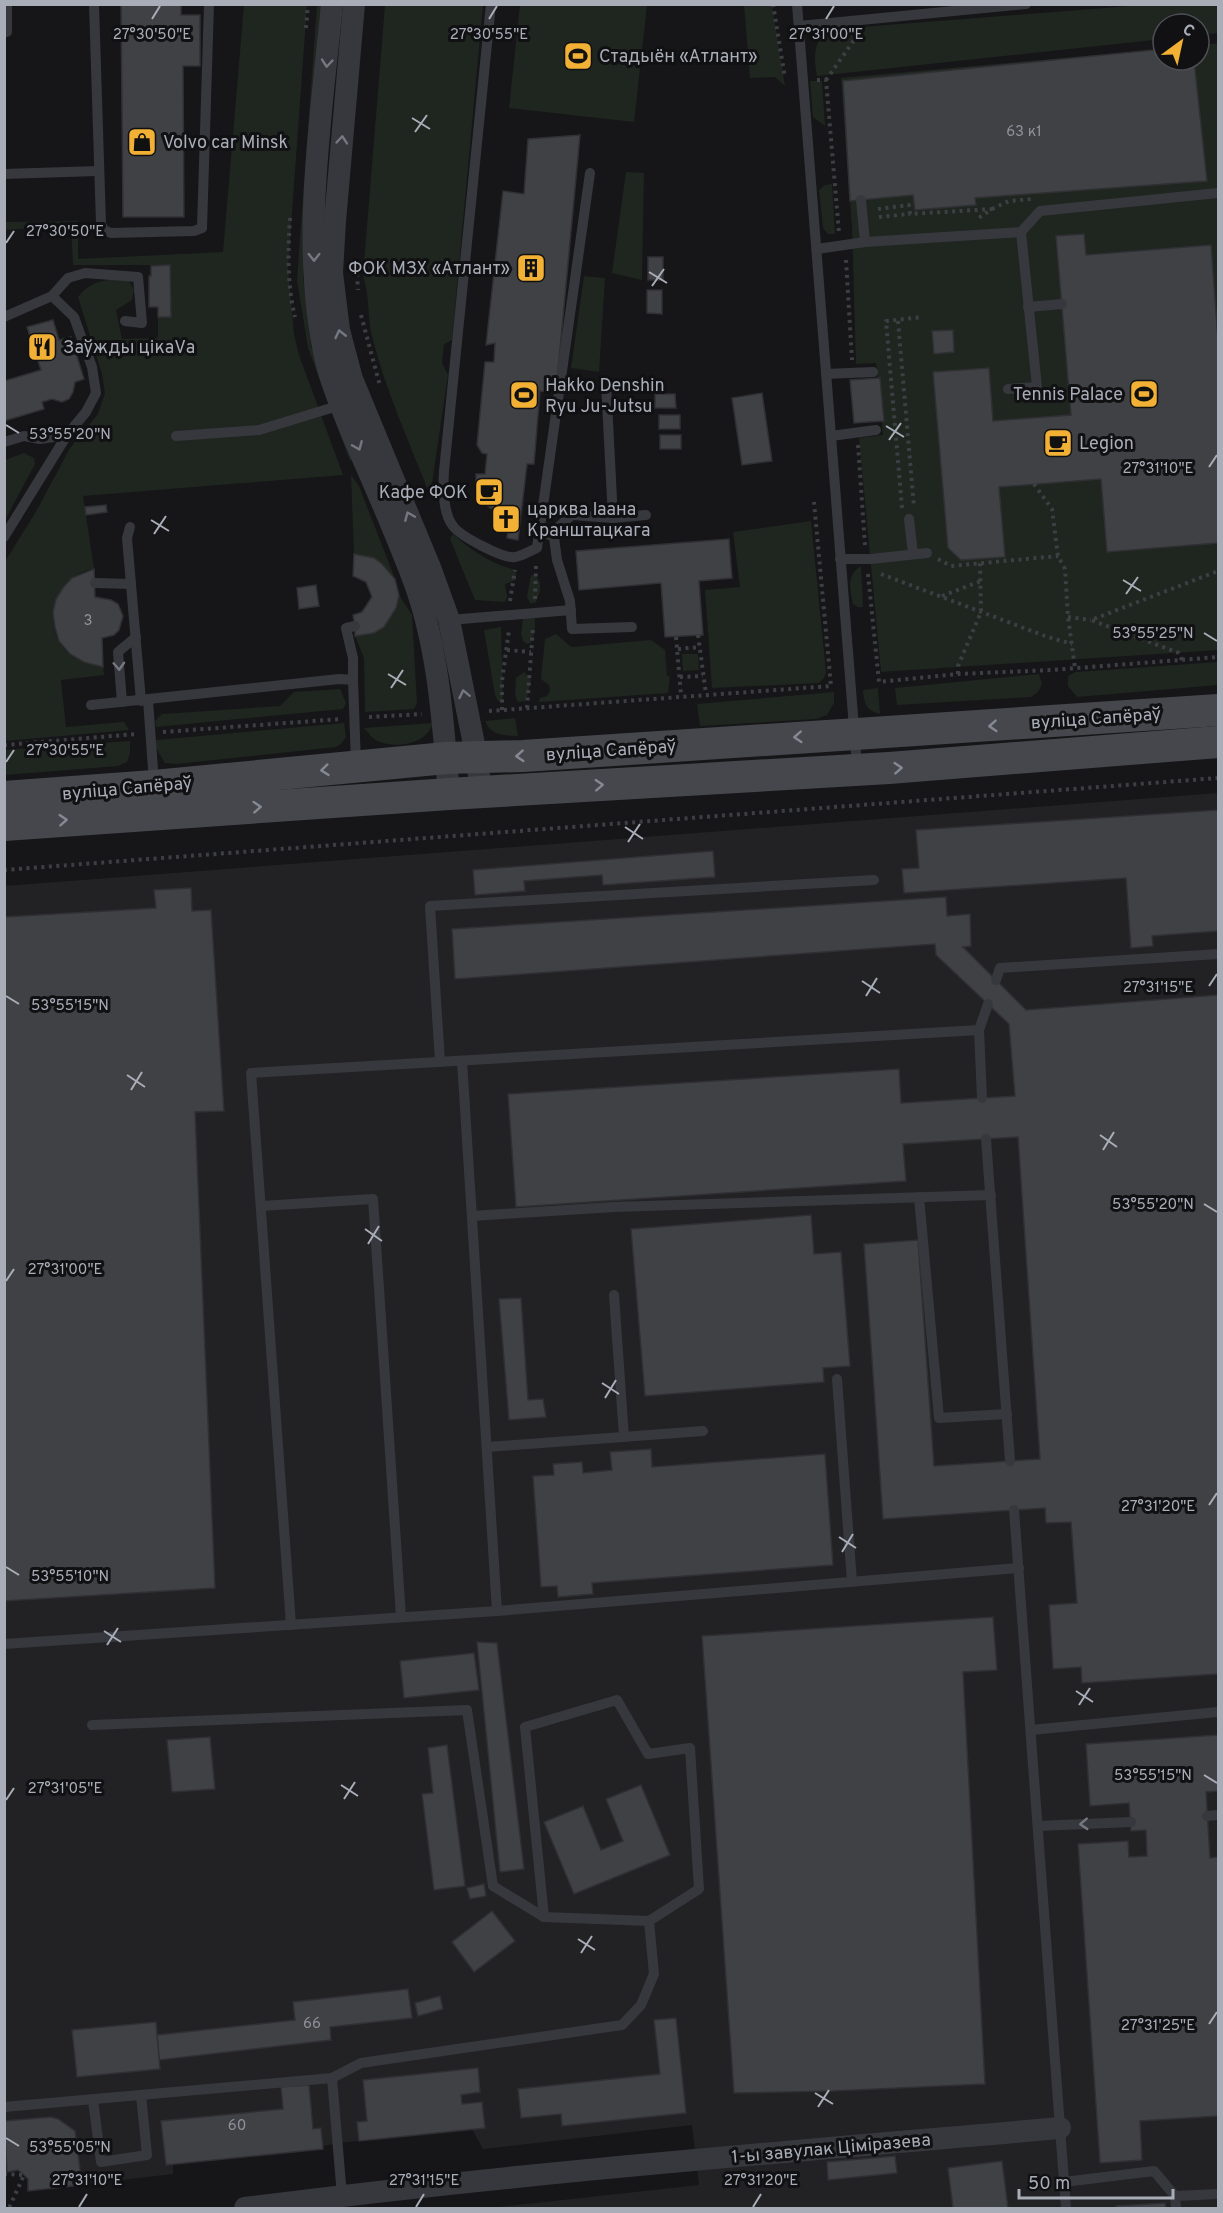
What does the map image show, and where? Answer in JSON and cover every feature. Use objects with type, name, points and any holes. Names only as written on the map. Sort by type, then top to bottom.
[{"type":"main road","name":"вуліца Сапёраў","points":[[4,797],[154,786],[446,759],[477,759],[1218,710]]},
{"type":"main road","name":"вуліца Сапёраў","points":[[4,825],[449,794],[857,770],[1218,742]]},
{"type":"street","points":[[332,4],[315,197],[313,261],[317,311],[326,363],[341,405],[423,578]]},
{"type":"street","points":[[354,4],[332,273],[339,330],[352,379],[438,621],[477,759],[481,793]]},
{"type":"street","points":[[438,621],[449,794]]},
{"type":"street","name":"1-ы завулак Ціміразева","points":[[245,2208],[696,2160],[1060,2128]]},
{"type":"lane","points":[[4,33],[8,32],[7,4]]},
{"type":"lane","points":[[94,4],[101,224],[104,230],[111,233],[194,231],[202,228],[209,4]]},
{"type":"lane","points":[[491,4],[443,497],[453,526],[492,552],[507,557],[516,557],[537,548],[553,530],[572,515],[613,518],[646,515]]},
{"type":"lane","points":[[797,4],[857,770]]},
{"type":"lane","points":[[897,4],[901,16]]},
{"type":"lane","points":[[799,26],[1026,4]]},
{"type":"lane","points":[[4,174],[98,171]]},
{"type":"lane","points":[[537,548],[590,173]]},
{"type":"lane","points":[[817,249],[865,243],[1021,232],[1040,211],[1218,193]]},
{"type":"lane","points":[[861,200],[865,243]]},
{"type":"lane","points":[[1008,389],[1037,387],[1021,232]]},
{"type":"lane","points":[[4,317],[52,296],[68,278],[85,273],[138,277],[142,323],[125,321]]},
{"type":"lane","points":[[4,537],[67,435],[86,412],[96,393],[92,367],[74,317],[52,296]]},
{"type":"lane","points":[[1028,307],[1062,304]]},
{"type":"lane","points":[[826,374],[873,372]]},
{"type":"lane","points":[[606,383],[613,518]]},
{"type":"lane","points":[[176,436],[259,430],[341,405]]},
{"type":"lane","points":[[831,436],[876,430]]},
{"type":"lane","points":[[4,442],[24,436],[40,439],[67,435]]},
{"type":"lane","points":[[909,519],[913,554]]},
{"type":"lane","points":[[130,527],[127,538],[136,642],[150,733],[154,786]]},
{"type":"lane","points":[[553,530],[557,560],[570,601],[572,629],[632,627]]},
{"type":"lane","points":[[840,559],[927,553]]},
{"type":"lane","points":[[95,583],[131,584]]},
{"type":"lane","points":[[438,621],[571,610]]},
{"type":"lane","points":[[355,626],[346,628],[353,658],[356,767]]},
{"type":"lane","points":[[122,702],[118,652],[136,642]]},
{"type":"lane","points":[[91,705],[339,679],[353,680]]},
{"type":"lane","points":[[440,1062],[430,906],[874,880]]},
{"type":"lane","points":[[996,980],[1000,968],[1218,954]]},
{"type":"lane","points":[[982,1098],[979,1030],[988,1004]]},
{"type":"lane","points":[[291,1624],[251,1073],[979,1030]]},
{"type":"lane","points":[[462,1061],[497,1611]]},
{"type":"lane","points":[[986,1139],[1010,1461]]},
{"type":"lane","points":[[472,1216],[614,1207],[991,1195]]},
{"type":"lane","points":[[919,1197],[939,1418],[1007,1413]]},
{"type":"lane","points":[[261,1206],[373,1199],[400,1617]]},
{"type":"lane","points":[[614,1296],[624,1437]]},
{"type":"lane","points":[[837,1379],[852,1582]]},
{"type":"lane","points":[[487,1447],[703,1431]]},
{"type":"lane","points":[[1014,1510],[1066,2208]]},
{"type":"lane","points":[[4,1644],[497,1611],[1019,1568]]},
{"type":"lane","points":[[92,1725],[467,1710],[493,1886],[544,1917],[649,1921],[699,1889],[690,1748],[648,1754],[617,1700],[525,1727],[544,1917]]},
{"type":"lane","points":[[1031,1730],[1218,1712]]},
{"type":"lane","points":[[1038,1826],[1131,1822]]},
{"type":"lane","points":[[4,2107],[332,2078],[362,2063],[622,2025],[641,2005],[654,1974],[649,1921]]},
{"type":"lane","points":[[332,2078],[342,2196]]},
{"type":"lane","points":[[93,2100],[102,2162],[147,2155],[141,2095]]},
{"type":"lane","points":[[1064,2181],[1154,2171],[1175,2196],[1176,2208]]},
{"type":"lane","points":[[1175,2196],[1218,2194]]},
{"type":"path","points":[[774,4],[785,78],[826,80]]},
{"type":"path","points":[[852,374],[845,245],[838,229],[826,80],[858,34],[858,20]]},
{"type":"path","points":[[838,229],[881,227],[877,208],[909,205],[910,214]]},
{"type":"path","points":[[879,217],[940,210],[971,210]]},
{"type":"path","points":[[898,321],[915,517],[909,519],[903,517],[886,321],[923,317]]},
{"type":"path","points":[[857,433],[866,558]]},
{"type":"path","points":[[1034,484],[1052,509],[1058,556],[1065,569],[1068,617],[1075,668]]},
{"type":"path","points":[[927,553],[951,566],[1058,556]]},
{"type":"path","points":[[502,710],[502,681],[516,557]]},
{"type":"path","points":[[957,674],[958,666],[981,612],[980,562]]},
{"type":"path","points":[[1072,644],[867,570],[879,682],[957,674],[1218,657]]},
{"type":"path","points":[[1091,620],[1218,571]]},
{"type":"path","points":[[942,596],[981,580]]},
{"type":"path","points":[[1068,617],[1091,620],[1179,653],[1182,660]]},
{"type":"path","points":[[698,635],[706,694]]},
{"type":"path","points":[[676,637],[681,695]]},
{"type":"path","points":[[678,649],[700,647]]},
{"type":"path","points":[[507,650],[531,652]]},
{"type":"path","points":[[680,677],[703,676]]},
{"type":"path","points":[[4,745],[424,714],[422,702]]},
{"type":"path","points":[[4,870],[1218,778]]},
{"type":"path","points":[[4,2174],[24,2175],[9,2208]]},
{"type":"shaded area","points":[[244,5],[307,5],[288,268],[294,334],[299,355],[343,475],[83,496],[94,569],[80,573],[69,581],[60,592],[53,619],[55,633],[62,646],[75,658],[103,667],[104,675],[61,680],[66,727],[124,722],[129,730],[5,741],[4,563],[37,510],[70,448],[98,414],[105,393],[102,374],[78,297],[94,284],[108,280],[129,281],[134,290],[132,300],[116,310],[122,339],[158,338],[158,319],[170,265],[73,265],[71,226],[5,230],[5,222],[78,221],[78,259],[223,252]]},
{"type":"shaded area","points":[[317,5],[325,5],[303,277],[311,346],[355,459],[350,461],[308,348],[297,280]]},
{"type":"shaded area","points":[[385,5],[483,5],[452,340],[444,344],[442,363],[448,375],[431,490],[428,490],[383,375],[372,336],[363,276]]},
{"type":"shaded area","name":"Стадыён «Атлант»","points":[[520,5],[647,5],[634,122],[509,108]]},
{"type":"shaded area","points":[[744,5],[772,5],[785,86],[775,77],[750,78]]},
{"type":"shaded area","points":[[1143,5],[1218,5],[1218,33],[1211,34],[1211,12],[1151,12],[1151,40],[817,76],[815,58],[818,43],[824,32],[836,29]]},
{"type":"shaded area","points":[[1218,43],[1218,650],[881,672],[859,438],[883,435],[876,363],[856,364],[852,226],[841,78],[1151,50],[1151,72],[1211,72],[1211,44]]},
{"type":"shaded area","points":[[810,81],[822,81],[825,126],[813,117]]},
{"type":"shaded area","points":[[626,172],[644,173],[642,280],[612,273]]},
{"type":"shaded area","points":[[832,184],[835,234],[828,234],[823,228],[819,190],[825,185]]},
{"type":"shaded area","points":[[584,276],[605,278],[599,372],[571,368]]},
{"type":"shaded area","points":[[24,453],[34,458],[35,464],[5,520],[5,460]]},
{"type":"shaded area","points":[[351,475],[359,486],[395,579],[378,561],[354,554]]},
{"type":"shaded area","points":[[811,521],[826,672],[824,678],[819,683],[712,688],[705,590],[740,587],[733,532]]},
{"type":"shaded area","points":[[453,534],[482,556],[516,570],[516,580],[505,584],[507,597],[505,602],[475,600],[450,539]]},
{"type":"shaded area","points":[[861,566],[863,607],[858,607],[853,604],[850,583],[853,574]]},
{"type":"shaded area","points":[[531,575],[540,582],[540,591],[535,603],[530,603],[527,597]]},
{"type":"shaded area","points":[[399,595],[412,615],[417,703],[414,709],[365,712],[364,658],[355,636],[373,632],[385,624],[393,613]]},
{"type":"shaded area","points":[[534,613],[533,636],[531,643],[527,644],[523,641],[521,634],[523,618]]},
{"type":"shaded area","points":[[501,627],[503,701],[498,701],[484,630]]},
{"type":"shaded area","points":[[556,634],[571,647],[651,640],[665,650],[667,676],[670,676],[668,693],[539,702],[540,698],[547,696],[550,691],[549,685],[541,679],[545,639]]},
{"type":"shaded area","points":[[682,654],[698,654],[699,670],[683,671]]},
{"type":"shaded area","points":[[1218,662],[1218,685],[1077,697],[1068,686],[1068,676],[1076,672]]},
{"type":"shaded area","points":[[524,672],[531,680],[526,701],[518,702],[515,695],[516,678]]},
{"type":"shaded area","points":[[1039,674],[1042,684],[1038,692],[1031,697],[897,705],[895,688]]},
{"type":"shaded area","points":[[878,688],[880,714],[867,706],[863,690]]},
{"type":"shaded area","points":[[340,689],[346,703],[343,709],[156,727],[155,721],[162,714],[280,706],[294,692]]},
{"type":"shaded area","points":[[834,692],[834,703],[827,715],[816,719],[700,726],[697,704]]},
{"type":"shaded area","points":[[515,718],[518,736],[494,732],[485,721]]},
{"type":"shaded area","points":[[344,723],[346,737],[336,747],[177,764],[165,763],[156,748],[156,740]]},
{"type":"shaded area","points":[[433,723],[430,730],[419,739],[398,745],[377,741],[364,728]]},
{"type":"shaded area","points":[[130,741],[127,762],[118,766],[5,775],[5,750]]},
{"type":"shaded area","points":[[1218,793],[1218,2208],[490,2208],[699,2185],[692,2125],[483,2149],[472,2129],[338,2143],[323,2146],[323,2149],[173,2164],[173,2174],[28,2191],[28,2179],[24,2175],[18,2170],[7,2172],[4,2148],[4,886]]},
{"type":"building","points":[[121,4],[181,4],[181,15],[200,15],[200,66],[183,66],[184,217],[123,217]]},
{"type":"building","points":[[1151,50],[1151,72],[1195,72],[1207,181],[975,198],[976,205],[915,210],[913,195],[850,201],[843,81]]},
{"type":"building","name":"ФОК МЗХ «Атлант»","points":[[580,135],[556,392],[540,391],[534,464],[527,464],[518,540],[507,538],[510,514],[490,508],[482,501],[476,490],[476,474],[485,474],[487,454],[482,453],[477,445],[485,362],[494,362],[495,343],[486,345],[503,191],[524,194],[528,139]]},
{"type":"building","name":"Tennis Palace","points":[[1084,234],[1086,255],[1211,245],[1218,340],[1218,543],[1107,552],[1101,479],[999,487],[1005,557],[961,560],[948,548],[933,372],[989,368],[993,421],[1071,415],[1056,236]]},
{"type":"building","points":[[648,257],[663,257],[663,280],[648,280]]},
{"type":"building","points":[[170,265],[171,317],[158,317],[158,307],[149,307],[151,266]]},
{"type":"building","points":[[647,290],[662,290],[662,314],[647,313]]},
{"type":"building","points":[[53,320],[59,340],[71,337],[84,379],[75,382],[69,399],[62,402],[52,399],[42,402],[44,409],[4,421],[4,381],[41,370],[27,327]]},
{"type":"building","points":[[953,330],[954,352],[934,354],[932,331]]},
{"type":"building","points":[[880,378],[884,421],[854,423],[850,380]]},
{"type":"building","points":[[762,393],[772,461],[742,465],[732,398]]},
{"type":"building","points":[[655,394],[675,394],[676,408],[655,408]]},
{"type":"building","points":[[659,415],[680,415],[680,429],[659,429]]},
{"type":"building","points":[[660,435],[681,435],[681,449],[660,449]]},
{"type":"building","points":[[106,505],[107,512],[86,515],[85,507]]},
{"type":"building","points":[[729,539],[732,578],[699,581],[703,635],[665,637],[661,583],[579,590],[576,551]]},
{"type":"building","points":[[354,554],[374,558],[382,564],[395,579],[399,595],[396,608],[384,627],[374,633],[355,636],[353,615],[362,612],[372,597],[366,582],[353,576]]},
{"type":"building","points":[[94,569],[95,597],[118,604],[123,616],[119,630],[114,635],[102,638],[103,667],[84,662],[70,654],[59,641],[53,612],[56,599],[72,578]]},
{"type":"building","points":[[316,585],[319,606],[299,609],[297,588]]},
{"type":"building","points":[[1218,810],[1218,931],[1152,936],[1153,946],[1131,948],[1126,878],[904,893],[902,869],[919,868],[916,830]]},
{"type":"building","points":[[713,851],[715,877],[603,885],[602,875],[524,881],[525,891],[475,895],[473,870]]},
{"type":"building","points":[[191,888],[192,911],[211,910],[224,1111],[195,1112],[215,1588],[4,1601],[4,917],[156,908],[154,890]]},
{"type":"building","points":[[946,897],[947,916],[970,914],[971,946],[963,947],[1026,1010],[1218,995],[1218,1674],[1082,1683],[1081,1667],[1053,1669],[1049,1605],[1077,1603],[1071,1522],[1046,1523],[1045,1508],[883,1519],[864,1244],[918,1240],[934,1466],[1040,1459],[1018,1137],[903,1144],[906,1181],[516,1207],[508,1094],[899,1069],[901,1103],[1015,1096],[1009,1024],[936,955],[935,944],[455,979],[452,929]]},
{"type":"building","points":[[811,1215],[814,1254],[841,1252],[850,1366],[823,1368],[824,1382],[645,1396],[631,1229]]},
{"type":"building","points":[[521,1298],[528,1400],[543,1399],[546,1417],[509,1420],[499,1299]]},
{"type":"building","points":[[651,1449],[652,1467],[825,1454],[833,1565],[592,1583],[593,1594],[558,1597],[557,1586],[541,1587],[533,1476],[554,1475],[553,1464],[582,1462],[583,1473],[612,1470],[610,1452]]},
{"type":"building","points":[[993,1617],[997,1670],[963,1672],[985,2084],[734,2093],[702,1636]]},
{"type":"building","points":[[477,1642],[497,1643],[524,1869],[500,1872]]},
{"type":"building","points":[[474,1653],[479,1690],[404,1698],[400,1661]]},
{"type":"building","points":[[1218,1735],[1218,1791],[1206,1792],[1210,1858],[1218,1857],[1218,2116],[1140,2121],[1142,2160],[1100,2163],[1078,1844],[1128,1841],[1129,1857],[1147,1856],[1146,1830],[1131,1831],[1129,1803],[1090,1806],[1086,1744]]},
{"type":"building","points":[[210,1737],[215,1789],[172,1792],[167,1740]]},
{"type":"building","points":[[447,1745],[465,1886],[434,1890],[422,1794],[433,1793],[428,1748]]},
{"type":"building","points":[[641,1785],[670,1855],[574,1894],[544,1822],[583,1806],[601,1850],[623,1841],[606,1799]]},
{"type":"building","points":[[484,1884],[486,1896],[470,1899],[467,1888]]},
{"type":"building","points":[[492,1911],[515,1941],[474,1972],[452,1942]]},
{"type":"building","points":[[408,1989],[412,2018],[330,2027],[331,2040],[159,2060],[157,2035],[295,2020],[293,2002]]},
{"type":"building","points":[[440,1996],[443,2009],[418,2016],[415,2003]]},
{"type":"building","points":[[676,2018],[686,2113],[562,2126],[561,2114],[521,2118],[518,2089],[660,2074],[654,2020]]},
{"type":"building","points":[[156,2022],[160,2069],[77,2077],[72,2030]]},
{"type":"building","points":[[478,2068],[480,2092],[461,2095],[462,2104],[482,2102],[485,2128],[359,2141],[357,2122],[367,2121],[363,2080]]},
{"type":"building","points":[[309,2085],[313,2129],[321,2128],[323,2149],[166,2165],[161,2121],[283,2109],[281,2087]]},
{"type":"building","points":[[51,2117],[75,2131],[82,2185],[28,2191],[28,2179],[24,2175],[18,2170],[7,2172],[4,2121]]},
{"type":"building","points":[[895,2156],[897,2173],[828,2180],[827,2162]]},
{"type":"building","points":[[1002,2161],[1008,2208],[953,2208],[948,2168]]},
{"type":"building","points":[[1165,2203],[1166,2208],[1116,2208],[1116,2206]]},
{"type":"place","name":"Стадыён «Атлант»","points":[[578,56]]},
{"type":"place","name":"Volvo car Minsk","points":[[142,142]]},
{"type":"place","name":"ФОК МЗХ «Атлант»","points":[[531,268]]},
{"type":"place","name":"Заўжды цікаVа","points":[[42,347]]},
{"type":"place","name":"Tennis Palace","points":[[1144,394]]},
{"type":"place","name":"Hakko Denshin Ryu Ju-Jutsu","points":[[524,395]]},
{"type":"place","name":"Legion","points":[[1058,443]]},
{"type":"place","name":"Кафе ФОК","points":[[489,492]]},
{"type":"place","name":"царква Іаана Кранштацкага","points":[[506,519]]}]
